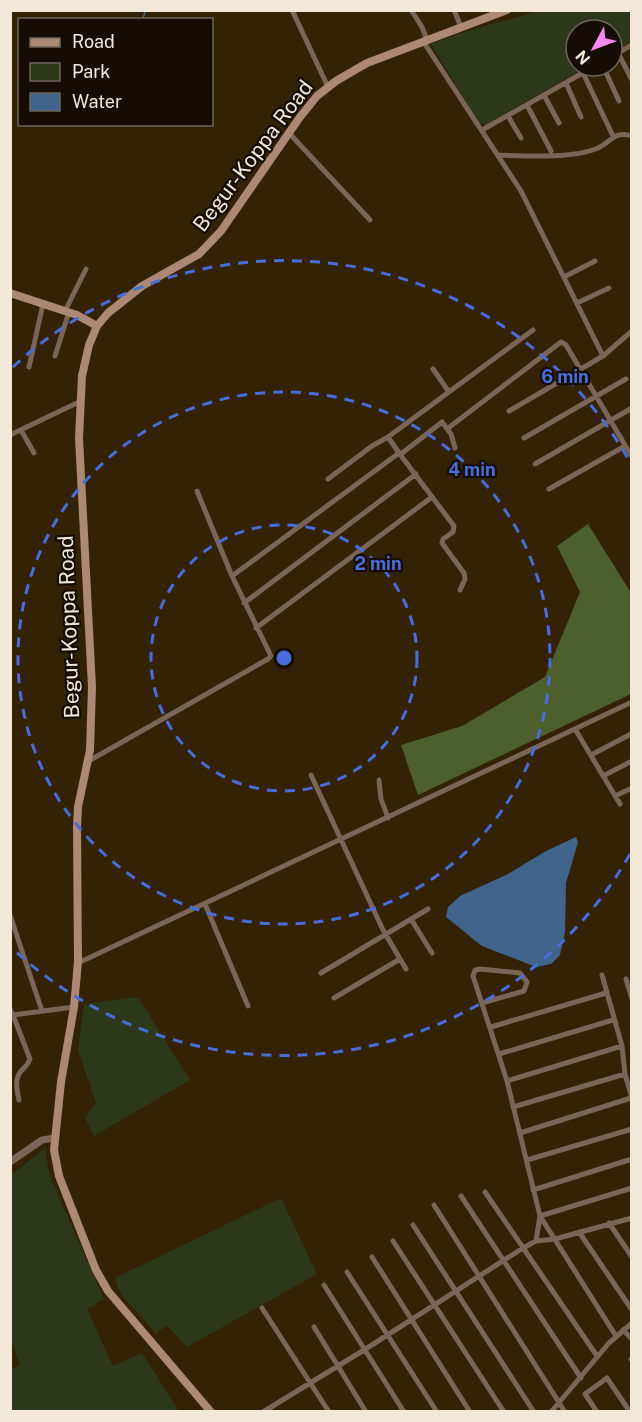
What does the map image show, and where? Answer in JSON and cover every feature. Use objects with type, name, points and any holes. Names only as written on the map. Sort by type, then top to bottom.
[{"type":"main road","name":"Begur-Koppa Road","points":[[211,1412],[108,1291],[96,1270],[60,1176],[54,1150],[78,963],[77,826],[78,807],[87,762],[92,687],[79,438],[84,360],[96,326],[115,306],[142,286],[199,254],[220,231],[317,96],[367,63],[507,10]]},
{"type":"main road","points":[[10,293],[67,311],[96,326]]},
{"type":"street","points":[[292,10],[328,87]]},
{"type":"street","points":[[411,10],[422,27],[425,41],[521,191],[603,356]]},
{"type":"street","points":[[454,10],[461,27]]},
{"type":"street","points":[[624,65],[632,80]]},
{"type":"street","points":[[482,130],[574,78]]},
{"type":"street","points":[[585,78],[613,136]]},
{"type":"street","points":[[608,78],[619,101]]},
{"type":"street","points":[[566,83],[581,117]]},
{"type":"street","points":[[544,95],[559,123]]},
{"type":"street","points":[[527,105],[551,151]]},
{"type":"street","points":[[508,116],[521,138]]},
{"type":"street","points":[[289,133],[370,220]]},
{"type":"street","points":[[498,155],[543,156],[580,152],[598,148],[613,136],[625,134],[632,136]]},
{"type":"street","points":[[564,277],[595,261]]},
{"type":"street","points":[[55,356],[67,311],[86,269]]},
{"type":"street","points":[[577,303],[609,288]]},
{"type":"street","points":[[29,367],[43,304]]},
{"type":"street","points":[[328,479],[533,330]]},
{"type":"street","points":[[509,411],[603,356],[632,331]]},
{"type":"street","points":[[447,429],[561,342],[566,345],[632,457]]},
{"type":"street","points":[[433,369],[449,392]]},
{"type":"street","points":[[524,438],[626,379]]},
{"type":"street","points":[[10,435],[81,401]]},
{"type":"street","points":[[535,464],[632,408]]},
{"type":"street","points":[[232,576],[442,422],[451,434],[455,448]]},
{"type":"street","points":[[21,430],[34,453]]},
{"type":"street","points":[[388,437],[454,526],[453,532],[443,539],[442,543],[464,573],[465,579],[459,590]]},
{"type":"street","points":[[549,489],[625,446]]},
{"type":"street","points":[[244,603],[416,474]]},
{"type":"street","points":[[87,762],[268,660],[271,654],[244,603],[197,491]]},
{"type":"street","points":[[256,628],[432,497]]},
{"type":"street","points":[[78,963],[632,702]]},
{"type":"street","points":[[576,729],[620,804]]},
{"type":"street","points":[[591,755],[632,734]]},
{"type":"street","points":[[603,776],[632,761]]},
{"type":"street","points":[[311,776],[385,935],[406,969]]},
{"type":"street","points":[[379,780],[381,800],[388,818]]},
{"type":"street","points":[[615,796],[632,788]]},
{"type":"street","points":[[205,904],[248,1006]]},
{"type":"street","points":[[321,973],[428,909]]},
{"type":"street","points":[[10,915],[42,1011]]},
{"type":"street","points":[[411,919],[432,953]]},
{"type":"street","points":[[334,998],[400,958]]},
{"type":"street","points":[[482,1003],[524,991],[527,982],[524,976],[520,973],[480,969],[475,970],[473,976],[507,1081],[540,1216],[616,1336]]},
{"type":"street","points":[[520,1133],[631,1098],[625,1074],[622,1046],[602,975]]},
{"type":"street","points":[[626,979],[632,999]]},
{"type":"street","points":[[490,1027],[606,993]]},
{"type":"street","points":[[19,1100],[17,1078],[30,1059],[11,1013],[74,1007]]},
{"type":"street","points":[[499,1054],[613,1020]]},
{"type":"street","points":[[507,1081],[622,1046]]},
{"type":"street","points":[[513,1107],[625,1074]]},
{"type":"street","points":[[527,1160],[632,1129]]},
{"type":"street","points":[[10,1162],[42,1140],[54,1138]]},
{"type":"street","points":[[533,1190],[632,1159]]},
{"type":"street","points":[[540,1216],[632,1188]]},
{"type":"street","points":[[485,1192],[597,1356]]},
{"type":"street","points":[[461,1196],[580,1378]]},
{"type":"street","points":[[434,1205],[565,1412]]},
{"type":"street","points":[[536,1241],[540,1216]]},
{"type":"street","points":[[266,1411],[536,1241],[555,1239],[632,1218]]},
{"type":"street","points":[[609,1223],[632,1257]]},
{"type":"street","points":[[413,1225],[534,1412]]},
{"type":"street","points":[[579,1232],[632,1310]]},
{"type":"street","points":[[393,1241],[504,1412]]},
{"type":"street","points":[[372,1257],[470,1412]]},
{"type":"street","points":[[347,1272],[438,1412]]},
{"type":"street","points":[[324,1285],[404,1412]]},
{"type":"street","points":[[262,1308],[329,1412]]},
{"type":"street","points":[[551,1412],[597,1356],[632,1323]]},
{"type":"street","points":[[314,1327],[366,1412]]},
{"type":"street","points":[[623,1330],[632,1339]]},
{"type":"street","points":[[597,1412],[585,1394],[607,1378],[630,1412]]},
{"type":"green space","points":[[539,11],[631,11],[631,41],[624,45],[624,18],[564,18],[564,78],[567,78],[485,125],[478,122],[431,44],[467,31]]},
{"type":"green space","points":[[588,524],[631,593],[631,694],[418,795],[401,745],[462,726],[545,677],[580,592],[557,546]]},
{"type":"green space","points":[[138,997],[190,1080],[94,1136],[85,1118],[96,1103],[78,1050],[84,1004]]},
{"type":"green space","points":[[45,1148],[49,1174],[104,1299],[87,1309],[113,1366],[142,1353],[179,1411],[11,1411],[11,1369],[20,1365],[10,1338],[11,1175]]},
{"type":"green space","points":[[281,1198],[317,1274],[187,1347],[167,1325],[156,1334],[120,1293],[115,1278]]},
{"type":"water","points":[[576,837],[578,842],[566,883],[565,932],[560,955],[551,964],[536,967],[482,946],[446,917],[448,907],[460,896],[508,874],[546,851]]},
{"type":"waterway","points":[[143,18],[146,10]]}]
